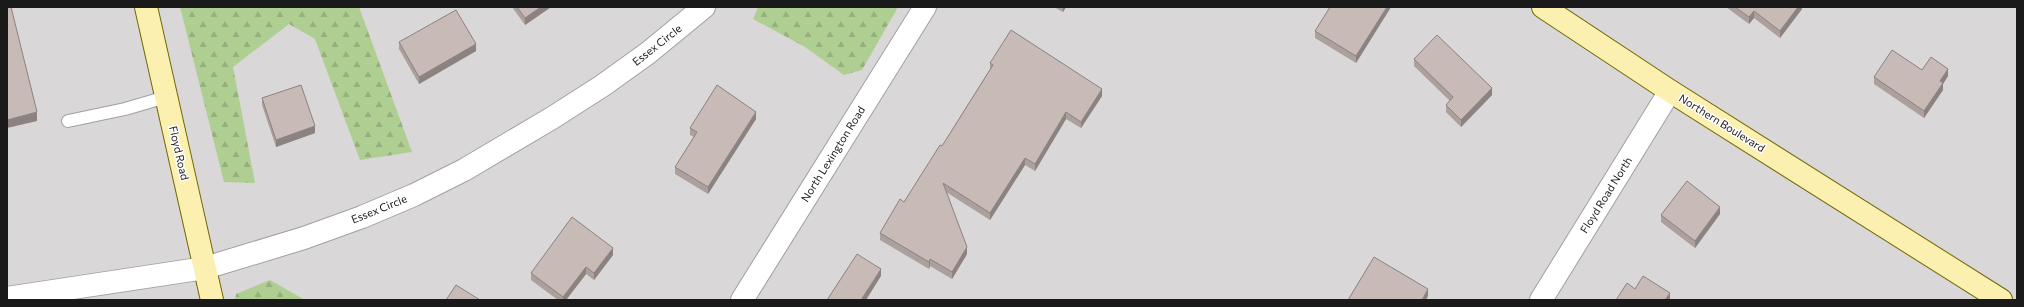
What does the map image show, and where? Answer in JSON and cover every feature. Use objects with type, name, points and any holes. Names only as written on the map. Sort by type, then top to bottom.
[{"type":"street","name":"Floyd Road","points":[[146,7],[212,300]]},
{"type":"street","name":"Essex Circle","points":[[7,298],[205,268],[304,238],[362,217],[414,195],[464,170],[602,86],[648,53],[704,7]]},
{"type":"street","name":"North Lexington Road","points":[[742,300],[925,7]]},
{"type":"street","name":"Northern Boulevard","points":[[1543,7],[1670,91],[2002,300]]},
{"type":"street","name":"Floyd Road North","points":[[1541,300],[1670,91]]},
{"type":"lane","points":[[68,121],[124,109],[166,97]]},
{"type":"shaded area","points":[[7,7],[2017,7],[2017,300],[7,300]]},
{"type":"green space","points":[[180,7],[359,7],[412,152],[360,160],[315,39],[289,24],[233,67],[255,183],[224,182]]},
{"type":"green space","points":[[758,7],[898,7],[862,70],[844,75],[805,47],[753,19]]},
{"type":"green space","points":[[270,280],[305,300],[235,300],[236,294]]},
{"type":"building","points":[[7,7],[11,7],[37,112],[7,120]]},
{"type":"building","points":[[517,7],[541,7],[525,18]]},
{"type":"building","points":[[1330,7],[1387,7],[1356,56],[1315,31]]},
{"type":"building","points":[[1735,7],[1798,7],[1780,31],[1754,11],[1749,17]]},
{"type":"building","points":[[456,10],[476,44],[419,77],[399,42]]},
{"type":"building","points":[[1011,30],[1102,89],[1081,122],[1066,112],[1035,164],[1025,158],[990,213],[943,183],[967,247],[952,272],[930,259],[929,262],[880,233],[900,199],[904,202],[940,145],[942,146],[993,65],[990,63]]},
{"type":"building","points":[[1437,35],[1492,88],[1461,120],[1446,105],[1453,97],[1414,59]]},
{"type":"building","points":[[1892,50],[1922,70],[1931,57],[1948,69],[1940,81],[1943,83],[1924,111],[1874,77]]},
{"type":"building","points":[[301,85],[315,126],[276,140],[262,98]]},
{"type":"building","points":[[717,85],[756,112],[708,187],[675,167],[697,132],[690,128]]},
{"type":"building","points":[[1687,181],[1720,207],[1695,241],[1661,215]]},
{"type":"building","points":[[572,217],[613,248],[594,273],[586,267],[563,297],[531,273]]},
{"type":"building","points":[[857,254],[881,269],[861,300],[827,300]]},
{"type":"building","points":[[1374,257],[1428,289],[1422,300],[1348,300]]},
{"type":"building","points":[[1643,276],[1670,293],[1665,300],[1616,300],[1627,283],[1635,289]]},
{"type":"building","points":[[456,285],[480,300],[446,300]]}]
